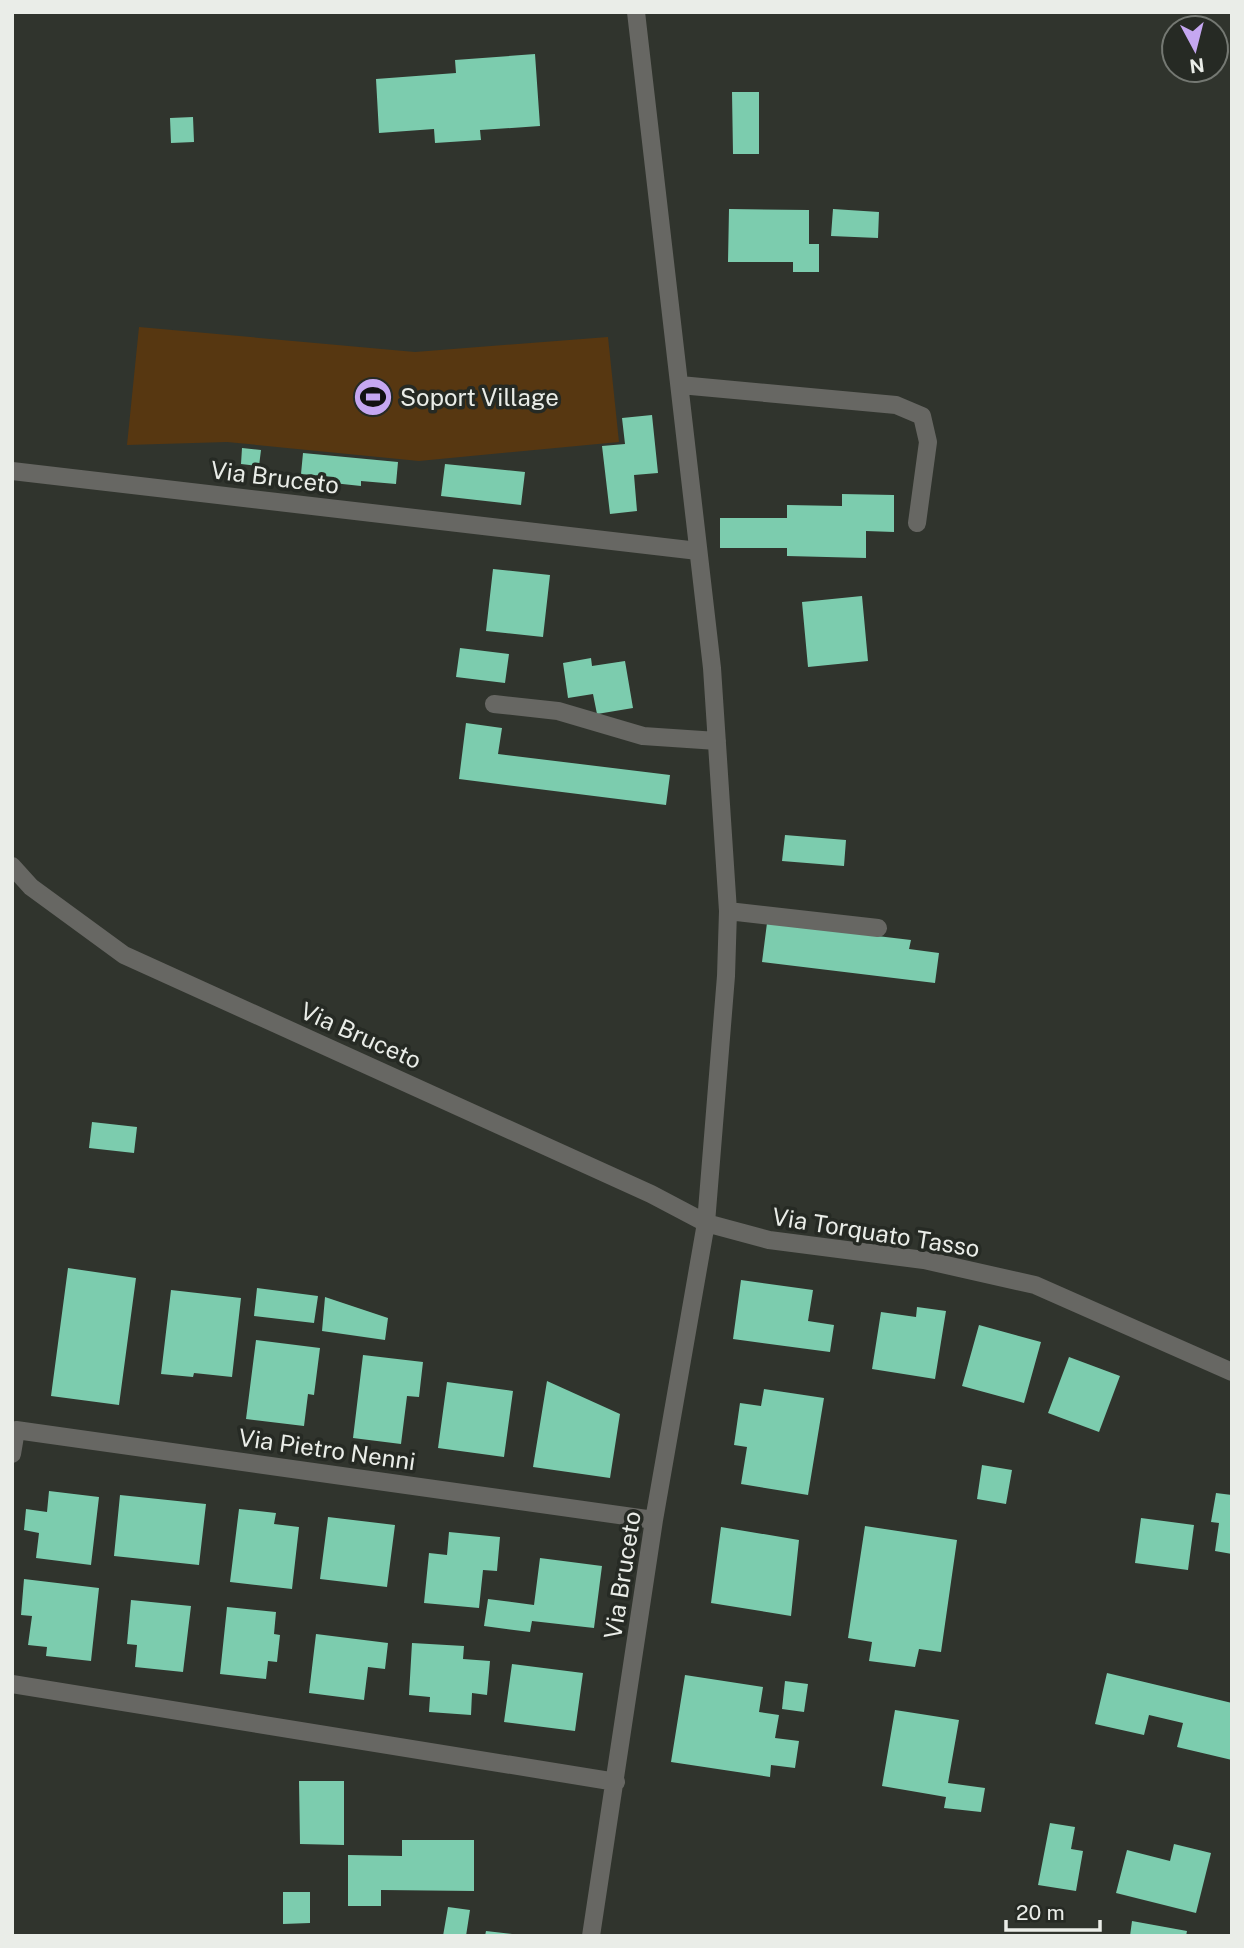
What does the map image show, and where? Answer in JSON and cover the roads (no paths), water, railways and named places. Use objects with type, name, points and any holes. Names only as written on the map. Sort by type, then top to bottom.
[{"type":"street","name":"Via Bruceto","points":[[591,1936],[654,1520],[706,1223],[726,976],[728,911],[716,741],[698,551],[636,12]]},
{"type":"street","points":[[680,385],[897,405],[922,416],[928,442],[917,523]]},
{"type":"street","name":"Via Bruceto","points":[[12,471],[698,551]]},
{"type":"street","points":[[494,704],[558,711],[643,736],[716,741]]},
{"type":"street","name":"Via Bruceto","points":[[12,866],[31,887],[124,955],[651,1194],[706,1223]]},
{"type":"street","points":[[728,911],[878,928]]},
{"type":"street","name":"Via Torquato Tasso","points":[[706,1223],[769,1240],[924,1260],[1035,1285],[1232,1372]]},
{"type":"street","name":"Via Pietro Nenni","points":[[12,1454],[16,1430],[654,1520]]},
{"type":"street","points":[[12,1684],[616,1782]]},
{"type":"place","name":"Soport Village","points":[[373,397]]}]
